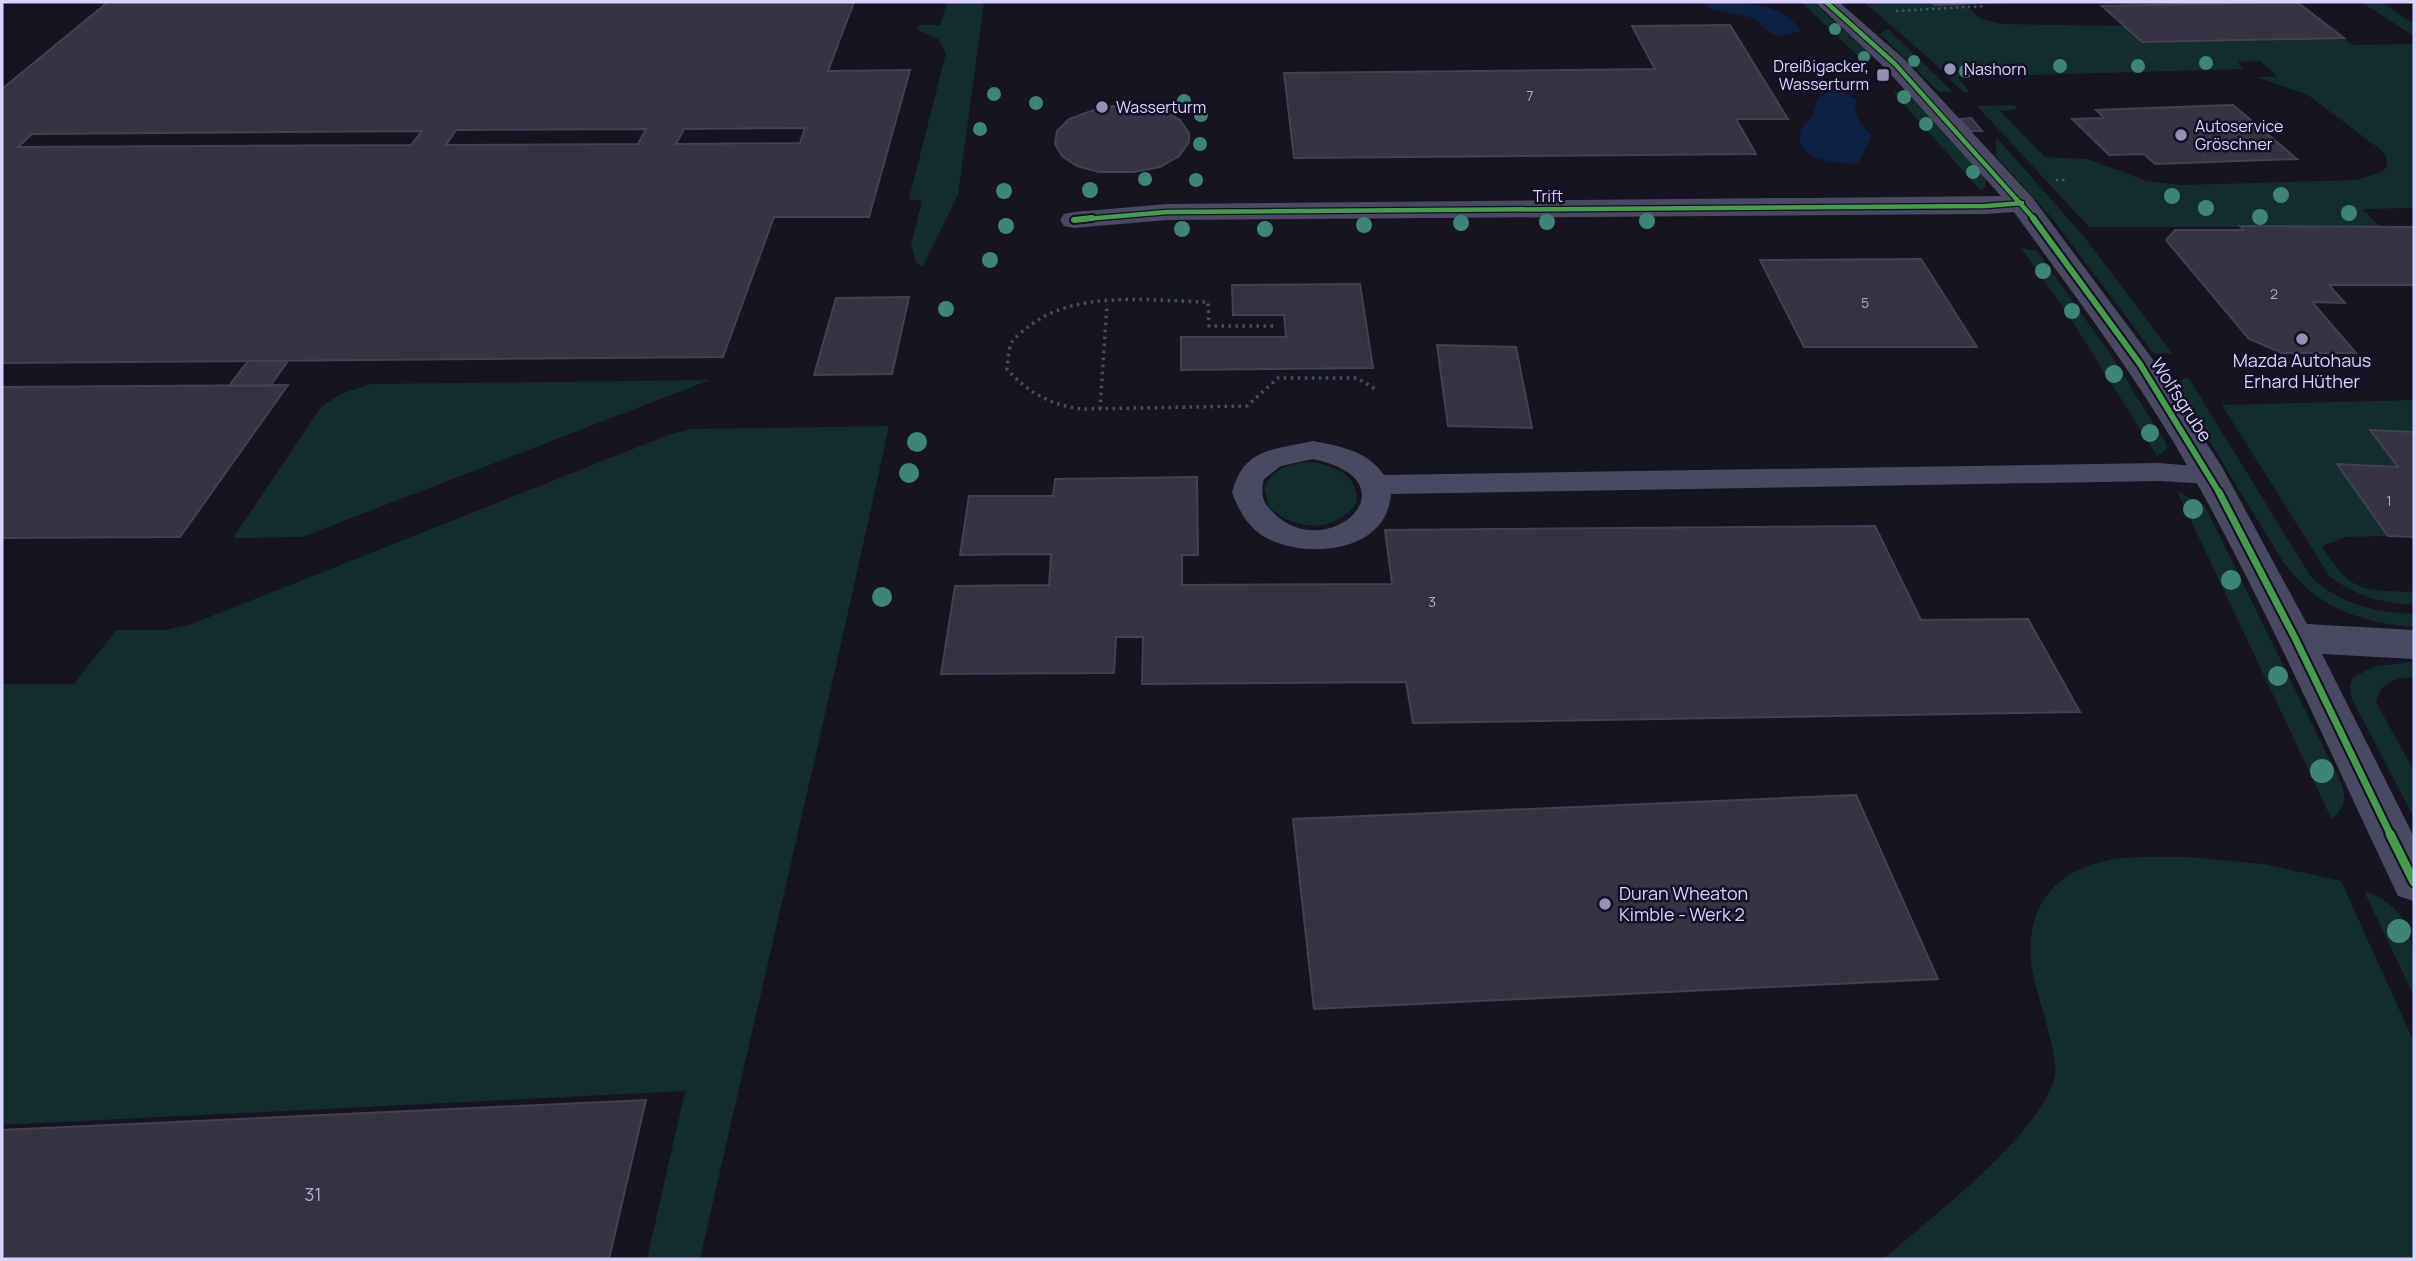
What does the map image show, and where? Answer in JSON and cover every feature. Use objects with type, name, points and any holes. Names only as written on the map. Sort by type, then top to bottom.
[{"type":"street","name":"Wolfsgrube","points":[[1826,2],[1895,64],[2022,203],[2140,364],[2210,475],[2295,638],[2414,882]]},
{"type":"street","name":"Trift","points":[[1074,220],[1167,212],[1986,206],[2022,203]]},
{"type":"street","points":[[2295,638],[2414,644]]},
{"type":"lane","points":[[1376,485],[2159,472],[2210,475]]},
{"type":"path","points":[[1890,12],[1986,6]]},
{"type":"path","points":[[1273,326],[1209,326],[1208,302],[1107,304],[1063,308],[1040,318],[1012,342],[1007,369],[1018,383],[1046,401],[1066,408],[1247,406],[1278,378],[1357,378],[1377,390]]},
{"type":"path","points":[[1100,409],[1107,304]]},
{"type":"green space","points":[[947,2],[984,2],[958,195],[923,266],[916,263],[911,244],[922,201],[909,199],[946,53],[938,39],[917,30],[919,25],[940,25]]},
{"type":"green space","points":[[1801,2],[1813,2],[1873,57],[1860,58]]},
{"type":"green space","points":[[1864,2],[1964,4],[1982,19],[2001,24],[2124,26],[2142,42],[2344,38],[2353,45],[2414,44],[2414,208],[2362,209],[2381,227],[2089,227],[1977,106],[2014,105],[2018,109],[2000,111],[2045,157],[2088,159],[2147,181],[2180,185],[2356,180],[2380,173],[2387,167],[2386,156],[2308,95],[2257,77],[2278,77],[2260,61],[2238,62],[2243,69],[1957,77],[1970,92],[1963,92]]},
{"type":"green space","points":[[2361,2],[2381,2],[2414,24],[2414,36]]},
{"type":"green space","points":[[1888,29],[1953,92],[1939,92],[1880,34]]},
{"type":"green space","points":[[1906,91],[1986,179],[1985,188],[1980,190],[1893,92]]},
{"type":"green space","points":[[1996,137],[2081,233],[2172,353],[2154,354],[2051,217],[1996,156]]},
{"type":"green space","points":[[2021,248],[2037,251],[2109,352],[2167,445],[2166,450],[2157,456],[2067,313]]},
{"type":"green space","points":[[2188,377],[2311,577],[2334,594],[2359,605],[2414,614],[2414,627],[2355,616],[2322,599],[2293,574],[2176,386],[2177,382]]},
{"type":"green space","points":[[710,380],[302,537],[233,538],[321,407],[341,394],[371,384]]},
{"type":"green space","points":[[2414,400],[2414,432],[2370,431],[2398,467],[2337,464],[2388,536],[2347,537],[2322,546],[2350,581],[2369,589],[2414,592],[2414,605],[2370,597],[2330,577],[2222,405]]},
{"type":"green space","points":[[889,426],[700,1259],[647,1259],[685,1091],[2,1125],[2,684],[74,684],[116,630],[166,630],[189,625],[668,435],[691,429]]},
{"type":"green space","points":[[1312,462],[1344,473],[1354,485],[1357,502],[1338,520],[1315,526],[1290,521],[1279,515],[1269,507],[1264,488],[1272,475],[1284,467]]},
{"type":"green space","points":[[2177,491],[2205,506],[2342,785],[2343,804],[2332,820]]},
{"type":"green space","points":[[2414,662],[2414,677],[2390,682],[2381,690],[2376,702],[2414,771],[2414,818],[2352,699],[2350,686],[2353,677],[2376,666]]},
{"type":"green space","points":[[2133,857],[2188,857],[2264,864],[2341,881],[2414,1042],[2414,1259],[1883,1259],[1982,1174],[2030,1123],[2046,1098],[2055,1075],[2055,1067],[2031,961],[2031,938],[2036,917],[2045,898],[2059,883],[2077,871],[2099,862]]},
{"type":"green space","points":[[2364,891],[2381,898],[2403,919],[2412,947],[2414,996]]},
{"type":"water","points":[[1702,2],[1744,3],[1770,8],[1782,13],[1801,31],[1781,36],[1770,33],[1754,18],[1710,9]]},
{"type":"water","points":[[1833,90],[1856,99],[1858,119],[1872,135],[1858,164],[1819,159],[1803,149],[1800,141],[1801,130],[1811,117],[1819,97]]},
{"type":"building","points":[[108,2],[854,2],[828,71],[910,70],[869,217],[774,217],[723,357],[2,363],[2,89]],"holes":[[[805,128],[800,143],[676,144],[684,129]],[[646,129],[638,144],[446,145],[456,130]],[[422,131],[411,145],[18,147],[32,134]]]},
{"type":"building","points":[[1931,2],[2003,2],[1935,5]]},
{"type":"building","points":[[2297,2],[2344,38],[2142,42],[2102,6]]},
{"type":"building","points":[[1730,25],[1788,119],[1736,119],[1756,154],[1294,158],[1284,73],[1655,69],[1632,26]]},
{"type":"building","points":[[1125,105],[1165,112],[1180,120],[1189,133],[1189,142],[1179,156],[1160,167],[1134,172],[1099,172],[1077,166],[1062,156],[1055,144],[1057,131],[1069,119],[1102,107]]},
{"type":"building","points":[[2233,105],[2297,159],[2155,164],[2144,154],[2109,155],[2072,119],[2104,118],[2096,110]]},
{"type":"building","points":[[1971,118],[1982,131],[1971,131],[1960,119]]},
{"type":"building","points":[[2240,226],[2414,227],[2414,285],[2329,285],[2345,303],[2312,302],[2356,353],[2282,353],[2249,339],[2166,240],[2175,230],[2244,230]]},
{"type":"building","points":[[1921,259],[1977,347],[1804,347],[1760,260]]},
{"type":"building","points":[[1360,284],[1373,368],[1181,370],[1181,337],[1286,337],[1284,315],[1233,315],[1232,285]]},
{"type":"building","points":[[909,297],[892,374],[814,375],[836,298]]},
{"type":"building","points":[[1437,345],[1516,347],[1532,428],[1448,426]]},
{"type":"building","points":[[248,361],[288,361],[270,386],[229,386]]},
{"type":"building","points":[[288,385],[180,537],[2,538],[2,387]]},
{"type":"building","points":[[2370,430],[2414,432],[2414,537],[2388,536],[2337,464],[2398,467]]},
{"type":"building","points":[[1197,477],[1198,555],[1182,555],[1182,585],[1392,584],[1385,530],[1875,526],[1921,620],[2028,619],[2080,712],[1413,723],[1406,682],[1142,684],[1143,637],[1116,637],[1114,673],[941,674],[955,586],[1049,585],[1051,554],[960,555],[969,496],[1053,496],[1055,479]]},
{"type":"building","points":[[1856,795],[1938,979],[1314,1009],[1293,819]]},
{"type":"building","points":[[646,1100],[609,1259],[2,1259],[2,1130]]},
{"type":"cycle path","points":[[1826,2],[1895,64],[2022,203],[2140,364],[2210,475],[2295,638],[2414,882]]},
{"type":"cycle path","points":[[1074,220],[1167,212],[1986,206],[2022,203]]},
{"type":"place","name":"Nashorn","points":[[1950,69]]},
{"type":"place","name":"Dreißigacker, Wasserturm","points":[[1883,75]]},
{"type":"place","name":"Wasserturm","points":[[1102,107]]},
{"type":"place","name":"Autoservice Gröschner","points":[[2181,135]]},
{"type":"place","name":"Mazda Autohaus Erhard Hüther","points":[[2302,339]]},
{"type":"place","name":"Duran Wheaton Kimble - Werk 2","points":[[1605,904]]}]
